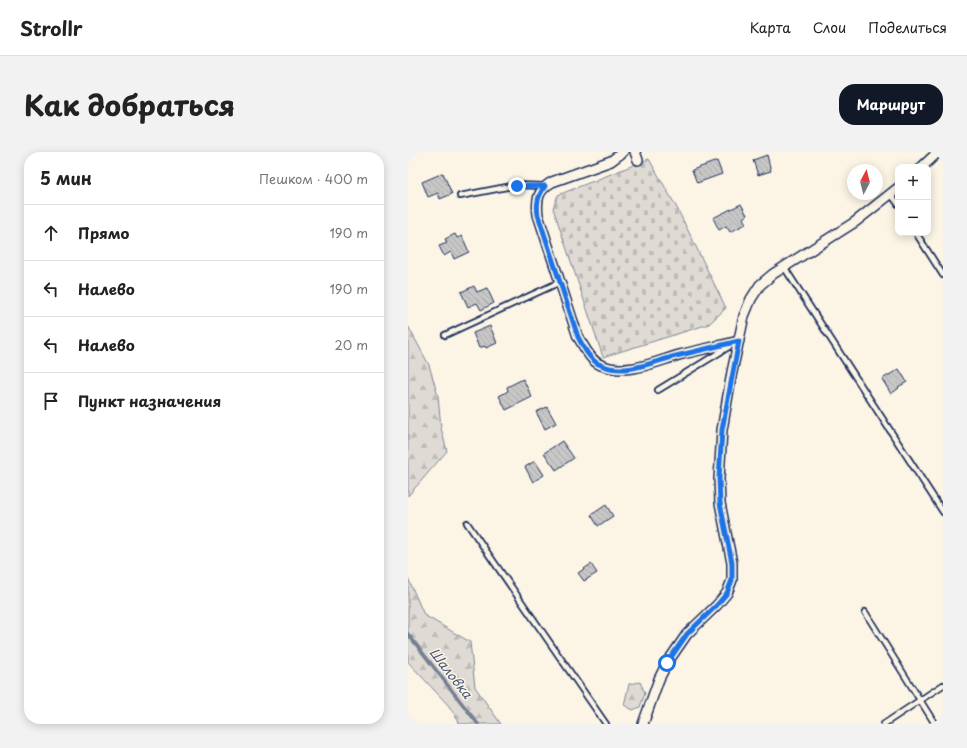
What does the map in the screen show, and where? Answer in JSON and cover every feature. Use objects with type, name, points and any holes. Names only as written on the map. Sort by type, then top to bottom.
[{"type":"street","points":[[623,152],[611,161],[552,182],[545,186],[536,203],[538,215],[578,337],[588,353],[600,365],[615,369],[643,366],[739,341]]},
{"type":"street","points":[[925,164],[938,152]]},
{"type":"street","points":[[643,724],[659,679],[667,663],[687,634],[717,605],[727,593],[732,580],[732,563],[720,503],[719,478],[722,430],[744,316],[751,299],[760,285],[773,274],[855,222],[895,191]]},
{"type":"lane","points":[[460,196],[517,186],[545,186]]},
{"type":"lane","points":[[918,236],[943,275]]},
{"type":"lane","points":[[784,267],[943,512]]},
{"type":"lane","points":[[445,335],[560,282]]},
{"type":"lane","points":[[658,390],[739,341]]},
{"type":"lane","points":[[467,523],[606,724]]},
{"type":"lane","points":[[865,612],[935,724]]},
{"type":"lane","points":[[884,724],[943,685]]},
{"type":"green space","points":[[649,159],[677,208],[726,308],[709,324],[603,357],[553,208],[558,195]]},
{"type":"green space","points":[[408,326],[429,365],[438,396],[441,428],[447,451],[408,496]]},
{"type":"green space","points":[[408,578],[424,615],[470,642],[475,687],[501,724],[460,724],[449,706],[408,662]]},
{"type":"green space","points":[[640,682],[645,693],[640,707],[633,710],[624,705],[629,684]]},
{"type":"building","points":[[767,155],[771,171],[758,175],[753,160]]},
{"type":"building","points":[[717,161],[722,174],[697,183],[692,170]]},
{"type":"building","points":[[443,173],[452,194],[440,199],[438,193],[428,197],[422,182]]},
{"type":"building","points":[[741,204],[747,215],[743,218],[746,224],[730,232],[726,226],[719,230],[713,218]]},
{"type":"building","points":[[455,234],[457,238],[462,236],[469,252],[454,259],[451,252],[444,256],[439,246],[447,243],[445,239]]},
{"type":"building","points":[[474,286],[477,292],[487,288],[494,303],[481,310],[477,303],[468,307],[461,292]]},
{"type":"building","points":[[490,326],[497,343],[486,348],[485,346],[479,348],[473,333]]},
{"type":"building","points":[[899,369],[907,382],[898,387],[899,388],[891,394],[882,379]]},
{"type":"building","points":[[523,379],[532,397],[506,410],[499,396],[508,391],[507,387]]},
{"type":"building","points":[[547,407],[556,423],[545,429],[536,412]]},
{"type":"building","points":[[562,441],[574,458],[556,470],[544,453]]},
{"type":"building","points":[[535,461],[544,475],[533,482],[525,467]]},
{"type":"building","points":[[606,505],[613,516],[598,526],[591,515]]},
{"type":"building","points":[[591,564],[597,573],[584,581],[578,573]]},
{"type":"waterway","name":"Шаловка","points":[[408,634],[478,724]]},
{"type":"route","points":[[517,186],[545,186],[536,203],[538,215],[578,337],[588,353],[600,365],[615,369],[643,366],[739,341],[722,430],[719,478],[720,503],[732,563],[732,580],[727,593],[717,605],[687,634],[667,663]]}]
